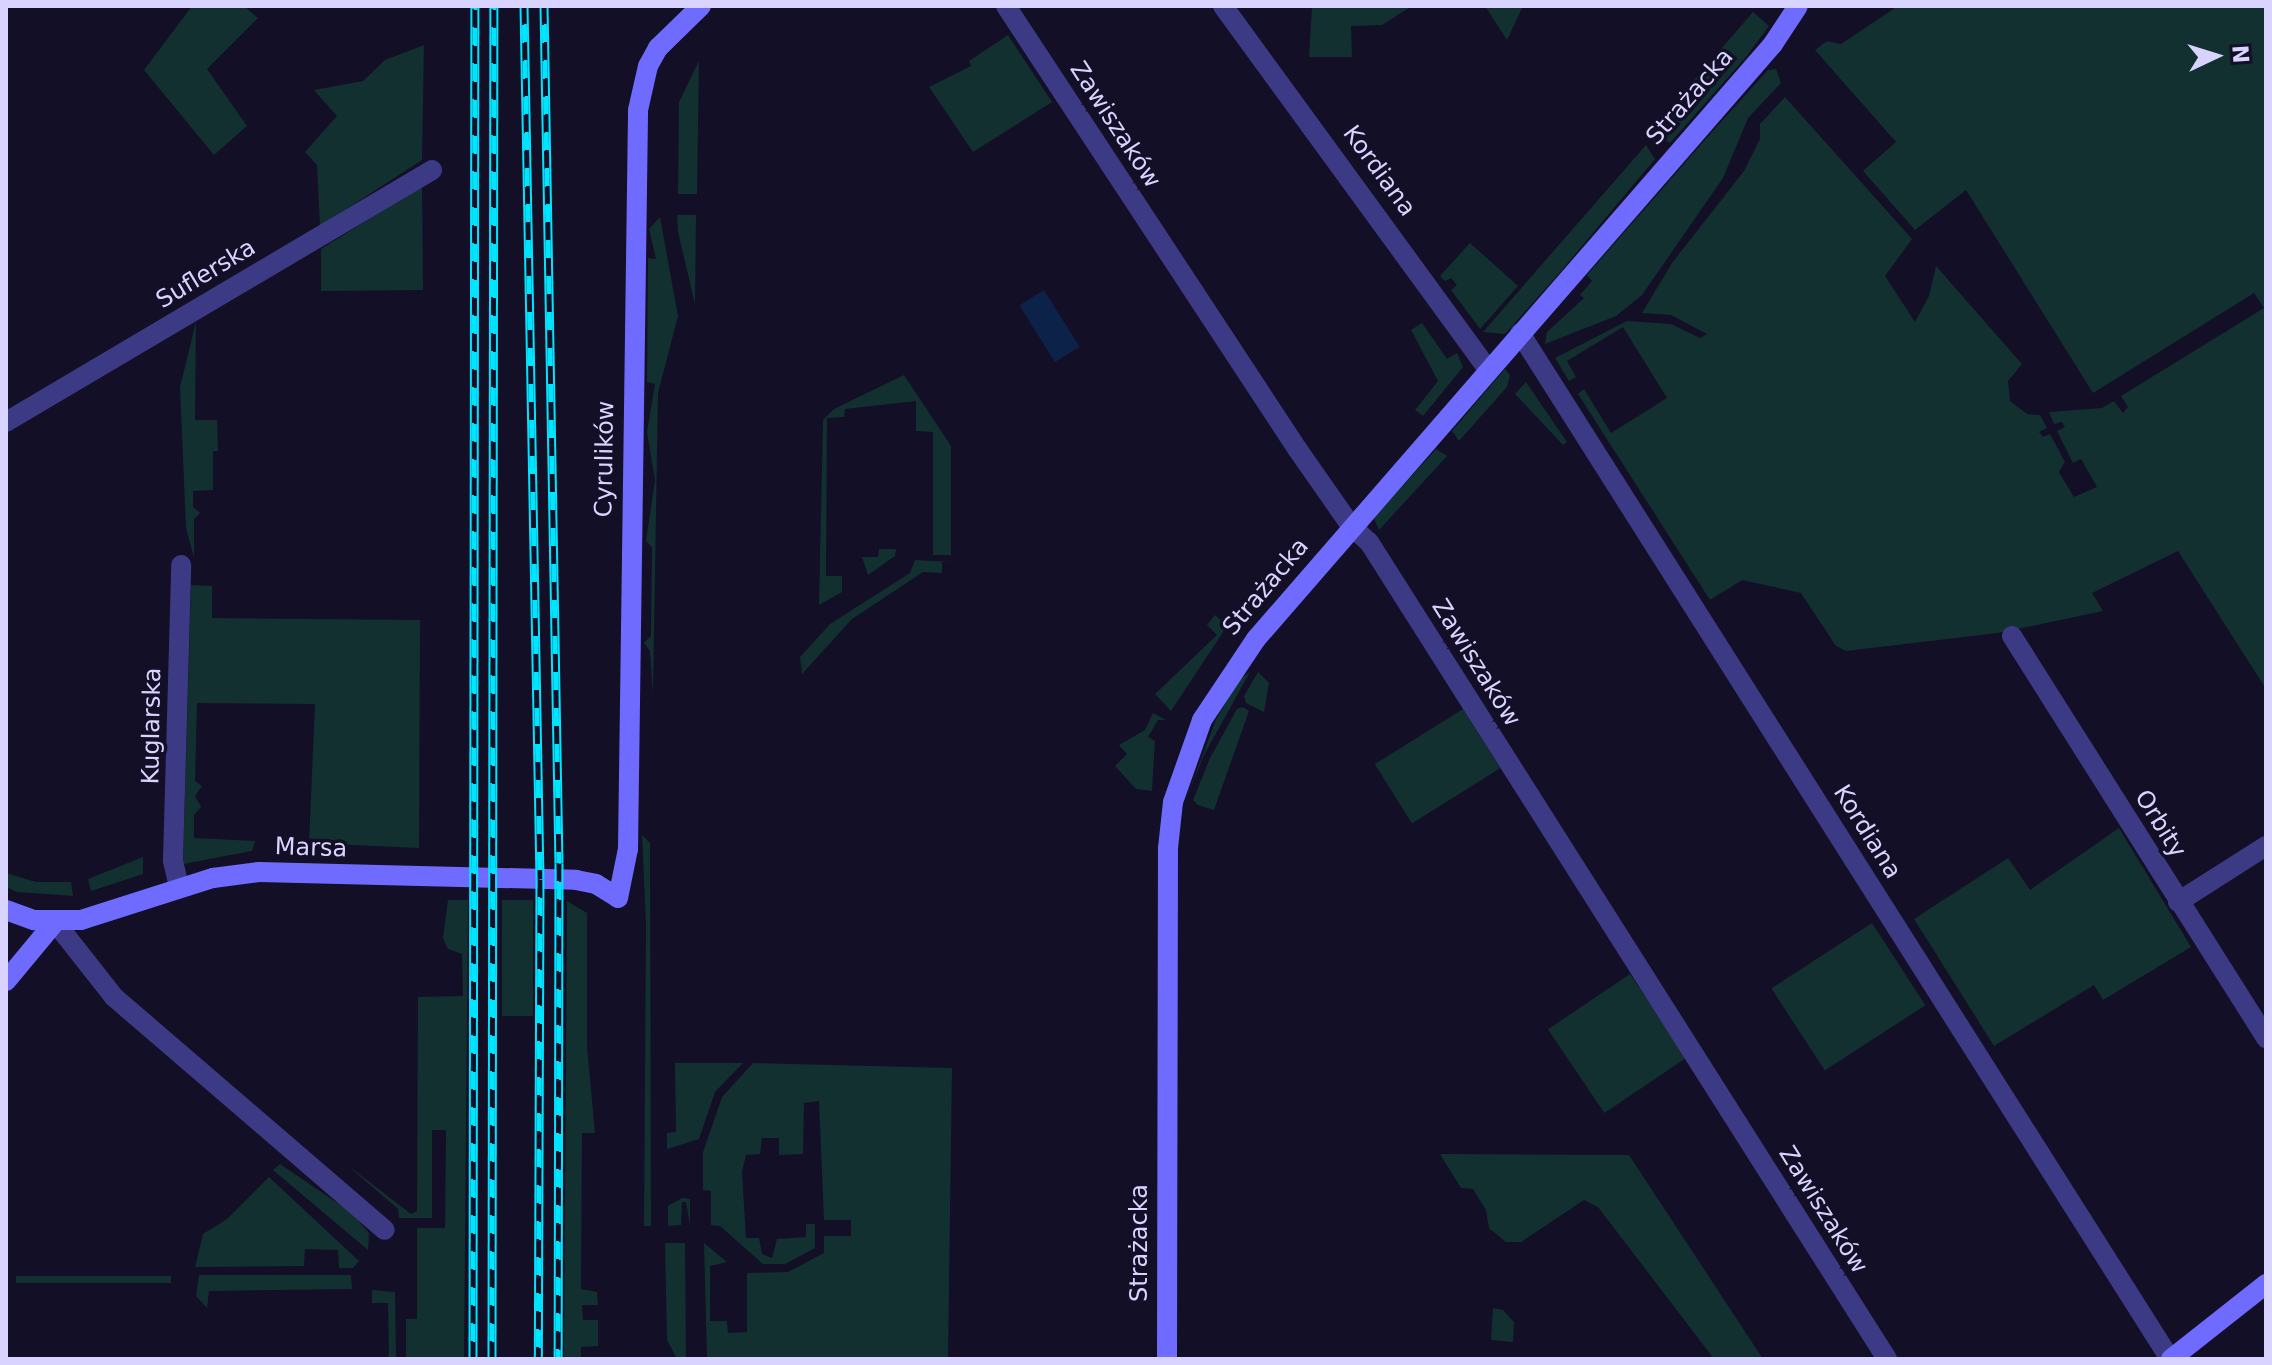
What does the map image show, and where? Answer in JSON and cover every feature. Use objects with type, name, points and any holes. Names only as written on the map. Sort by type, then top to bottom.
[{"type":"street","name":"Cyrulików","points":[[618,898],[628,849],[638,110],[648,66],[674,29],[701,6]]},
{"type":"street","name":"Zawiszaków","points":[[1006,6],[1351,526],[1369,542],[1887,1359]]},
{"type":"street","name":"Kordiana","points":[[1223,6],[1488,369]]},
{"type":"street","name":"Strażacka","points":[[1167,1359],[1166,961],[1173,802],[1202,720],[1234,665],[1351,526],[1773,44],[1798,6]]},
{"type":"street","name":"Suflerska","points":[[6,422],[432,170]]},
{"type":"street","name":"Kordiana","points":[[1520,333],[2170,1359]]},
{"type":"street","name":"Kuglarska","points":[[179,887],[173,855],[181,565]]},
{"type":"street","name":"Orbity","points":[[2012,636],[2266,1038]]},
{"type":"street","points":[[2178,902],[2266,846]]},
{"type":"street","name":"Marsa","points":[[6,910],[55,922],[103,915],[179,887],[231,875],[288,872],[576,880],[596,884],[618,898]]},
{"type":"street","points":[[6,981],[55,922],[114,997],[385,1230]]},
{"type":"street","points":[[2170,1359],[2266,1284]]},
{"type":"green space","points":[[192,6],[244,6],[258,18],[207,69],[247,126],[214,155],[144,70]]},
{"type":"green space","points":[[1312,6],[1412,6],[1382,25],[1351,26],[1352,57],[1309,57]]},
{"type":"green space","points":[[1485,6],[1523,6],[1507,40]]},
{"type":"green space","points":[[1898,6],[2266,6],[2266,689],[2178,551],[2092,593],[2103,611],[1998,633],[1846,651],[1836,646],[1801,593],[1742,580],[1710,600],[1578,394],[1584,389],[1611,433],[1667,398],[1623,327],[1567,361],[1576,377],[1569,381],[1555,358],[1627,321],[1671,324],[1700,338],[1707,334],[1671,315],[1642,313],[1672,263],[1744,171],[1760,139],[1760,124],[1785,97],[1912,239],[1885,276],[1915,322],[1929,296],[1936,266],[2022,364],[2008,381],[2010,401],[2027,414],[2040,415],[2047,428],[2039,432],[2043,437],[2050,434],[2065,462],[2059,472],[2074,497],[2097,487],[2081,459],[2073,463],[2057,431],[2065,427],[2062,422],[2054,424],[2049,412],[2102,408],[2114,401],[2123,413],[2128,407],[2121,396],[2264,308],[2254,293],[2093,393],[1966,190],[1915,230],[1863,171],[1896,142],[1815,50],[1827,41],[1841,44]]},
{"type":"green space","points":[[1753,12],[1769,26],[1746,57],[1670,143],[1649,132]]},
{"type":"green space","points":[[1008,35],[1052,102],[973,152],[929,87],[971,66],[969,61]]},
{"type":"green space","points":[[424,45],[422,160],[320,226],[317,165],[305,152],[337,116],[314,90],[363,81],[385,60]]},
{"type":"green space","points":[[699,61],[697,194],[678,194],[679,102]]},
{"type":"green space","points":[[1776,69],[1781,83],[1748,118],[1723,178],[1642,295],[1616,316],[1545,344],[1547,332],[1584,298],[1580,295],[1592,281],[1587,275],[1768,70]]},
{"type":"green space","points":[[1646,145],[1655,159],[1561,271],[1505,334],[1483,332]]},
{"type":"green space","points":[[422,186],[423,290],[321,291],[321,249]]},
{"type":"green space","points":[[677,215],[696,215],[695,304],[678,232]]},
{"type":"green space","points":[[660,217],[678,316],[658,393],[653,694],[650,651],[644,643],[651,636],[652,547],[646,541],[655,480],[647,432],[655,384],[647,382],[648,258],[656,259],[649,229]]},
{"type":"green space","points":[[1470,243],[1518,286],[1480,329],[1451,290],[1457,285],[1451,278],[1445,281],[1440,276]]},
{"type":"green space","points":[[196,322],[195,420],[217,420],[218,451],[213,451],[213,490],[193,491],[193,507],[200,513],[194,519],[194,557],[186,528],[180,387]]},
{"type":"green space","points":[[1422,323],[1447,359],[1457,353],[1463,367],[1423,416],[1415,410],[1438,381],[1411,330]]},
{"type":"green space","points":[[1505,369],[1510,375],[1507,387],[1459,441],[1452,431]]},
{"type":"green space","points":[[904,375],[951,446],[951,555],[933,555],[933,432],[916,431],[916,401],[845,409],[844,417],[827,418],[826,576],[842,576],[842,592],[819,605],[823,420],[834,409]]},
{"type":"green space","points":[[1526,382],[1567,442],[1563,445],[1515,394]]},
{"type":"green space","points":[[1436,449],[1447,456],[1379,530],[1374,518]]},
{"type":"green space","points":[[879,549],[896,549],[895,556],[868,575],[862,557],[878,557]]},
{"type":"green space","points":[[915,560],[951,562],[942,562],[942,573],[923,572],[852,619],[802,674],[800,657],[830,624],[910,573]]},
{"type":"green space","points":[[191,585],[212,586],[212,618],[420,620],[419,848],[309,843],[315,704],[197,703],[195,781],[202,786],[195,796],[201,807],[194,815],[194,838],[255,841],[252,851],[183,864]]},
{"type":"green space","points":[[1215,615],[1227,626],[1171,711],[1155,694],[1217,635],[1207,625]]},
{"type":"green space","points":[[1250,672],[1204,755],[1184,805],[1215,722],[1238,680]]},
{"type":"green space","points":[[1258,672],[1269,683],[1264,712],[1246,703],[1244,696]]},
{"type":"green space","points":[[1243,707],[1249,711],[1214,810],[1198,805],[1193,800],[1210,758],[1237,709]]},
{"type":"green space","points":[[1463,709],[1500,768],[1412,823],[1375,764]]},
{"type":"green space","points":[[1153,713],[1166,720],[1158,720],[1148,737],[1155,741],[1152,791],[1136,789],[1115,766],[1127,754],[1119,745],[1145,730]]},
{"type":"green space","points":[[2119,828],[2191,947],[2103,1000],[2094,985],[1994,1046],[1914,919],[2008,858],[2030,890]]},
{"type":"green space","points":[[642,835],[650,843],[651,1226],[644,1226],[646,924]]},
{"type":"green space","points":[[143,857],[143,874],[91,891],[88,879]]},
{"type":"green space","points":[[6,873],[36,882],[71,882],[73,896],[17,892],[6,887]]},
{"type":"green space","points":[[448,900],[468,900],[464,1359],[406,1359],[406,1319],[417,1319],[417,1228],[445,1228],[446,1130],[432,1130],[432,1218],[399,1218],[398,1209],[346,1164],[411,1214],[417,1211],[418,997],[463,996],[462,954],[448,949],[443,938]]},
{"type":"green space","points":[[502,900],[533,900],[533,1016],[502,1016]]},
{"type":"green space","points":[[567,901],[587,913],[587,1046],[595,1133],[582,1133],[581,1289],[597,1292],[598,1305],[582,1305],[583,1320],[598,1320],[598,1346],[581,1347],[581,1359],[564,1359]]},
{"type":"green space","points":[[1872,923],[1925,1005],[1825,1071],[1771,988]]},
{"type":"green space","points":[[1630,974],[1686,1058],[1604,1113],[1548,1029]]},
{"type":"green space","points":[[675,1063],[743,1063],[715,1092],[699,1139],[667,1149],[667,1133],[676,1132]]},
{"type":"green space","points":[[753,1063],[952,1068],[948,1359],[707,1359],[704,1243],[727,1262],[710,1266],[710,1321],[727,1321],[728,1333],[747,1332],[747,1273],[788,1272],[824,1253],[824,1236],[851,1236],[851,1220],[824,1220],[819,1101],[804,1103],[803,1154],[779,1155],[779,1138],[762,1138],[760,1154],[746,1155],[742,1172],[746,1238],[759,1238],[762,1254],[772,1258],[777,1239],[806,1237],[806,1224],[815,1224],[815,1248],[785,1264],[763,1264],[720,1226],[711,1225],[711,1191],[703,1190],[703,1152],[722,1097]]},
{"type":"green space","points":[[1440,1154],[1629,1155],[1763,1359],[1714,1359],[1598,1207],[1584,1200],[1521,1242],[1506,1242],[1489,1228],[1486,1210],[1473,1189],[1461,1188]]},
{"type":"green space","points":[[280,1164],[352,1213],[369,1233],[368,1250],[273,1170]]},
{"type":"green space","points":[[269,1177],[359,1261],[353,1268],[339,1268],[338,1250],[305,1249],[304,1266],[195,1267],[203,1234],[227,1219]]},
{"type":"green space","points":[[682,1198],[690,1199],[690,1225],[686,1202],[682,1202],[681,1225],[668,1226],[668,1206]]},
{"type":"green space","points":[[665,1243],[685,1243],[686,1359],[677,1359],[667,1340]]},
{"type":"green space","points":[[199,1275],[351,1275],[352,1289],[209,1291],[207,1308],[196,1296]]},
{"type":"green space","points":[[16,1276],[171,1276],[171,1283],[16,1283]]},
{"type":"green space","points":[[372,1290],[395,1292],[396,1359],[372,1359],[388,1358],[389,1353],[388,1303],[372,1303]]},
{"type":"green space","points":[[1493,1308],[1503,1310],[1514,1322],[1513,1342],[1491,1340]]},
{"type":"water","points":[[1044,290],[1080,347],[1055,362],[1019,305]]},
{"type":"railway","points":[[473,1359],[475,6]]},
{"type":"railway","points":[[492,1359],[494,6]]},
{"type":"railway","points":[[524,6],[540,879],[538,1359]]},
{"type":"railway","points":[[544,6],[559,863],[558,1359]]}]
